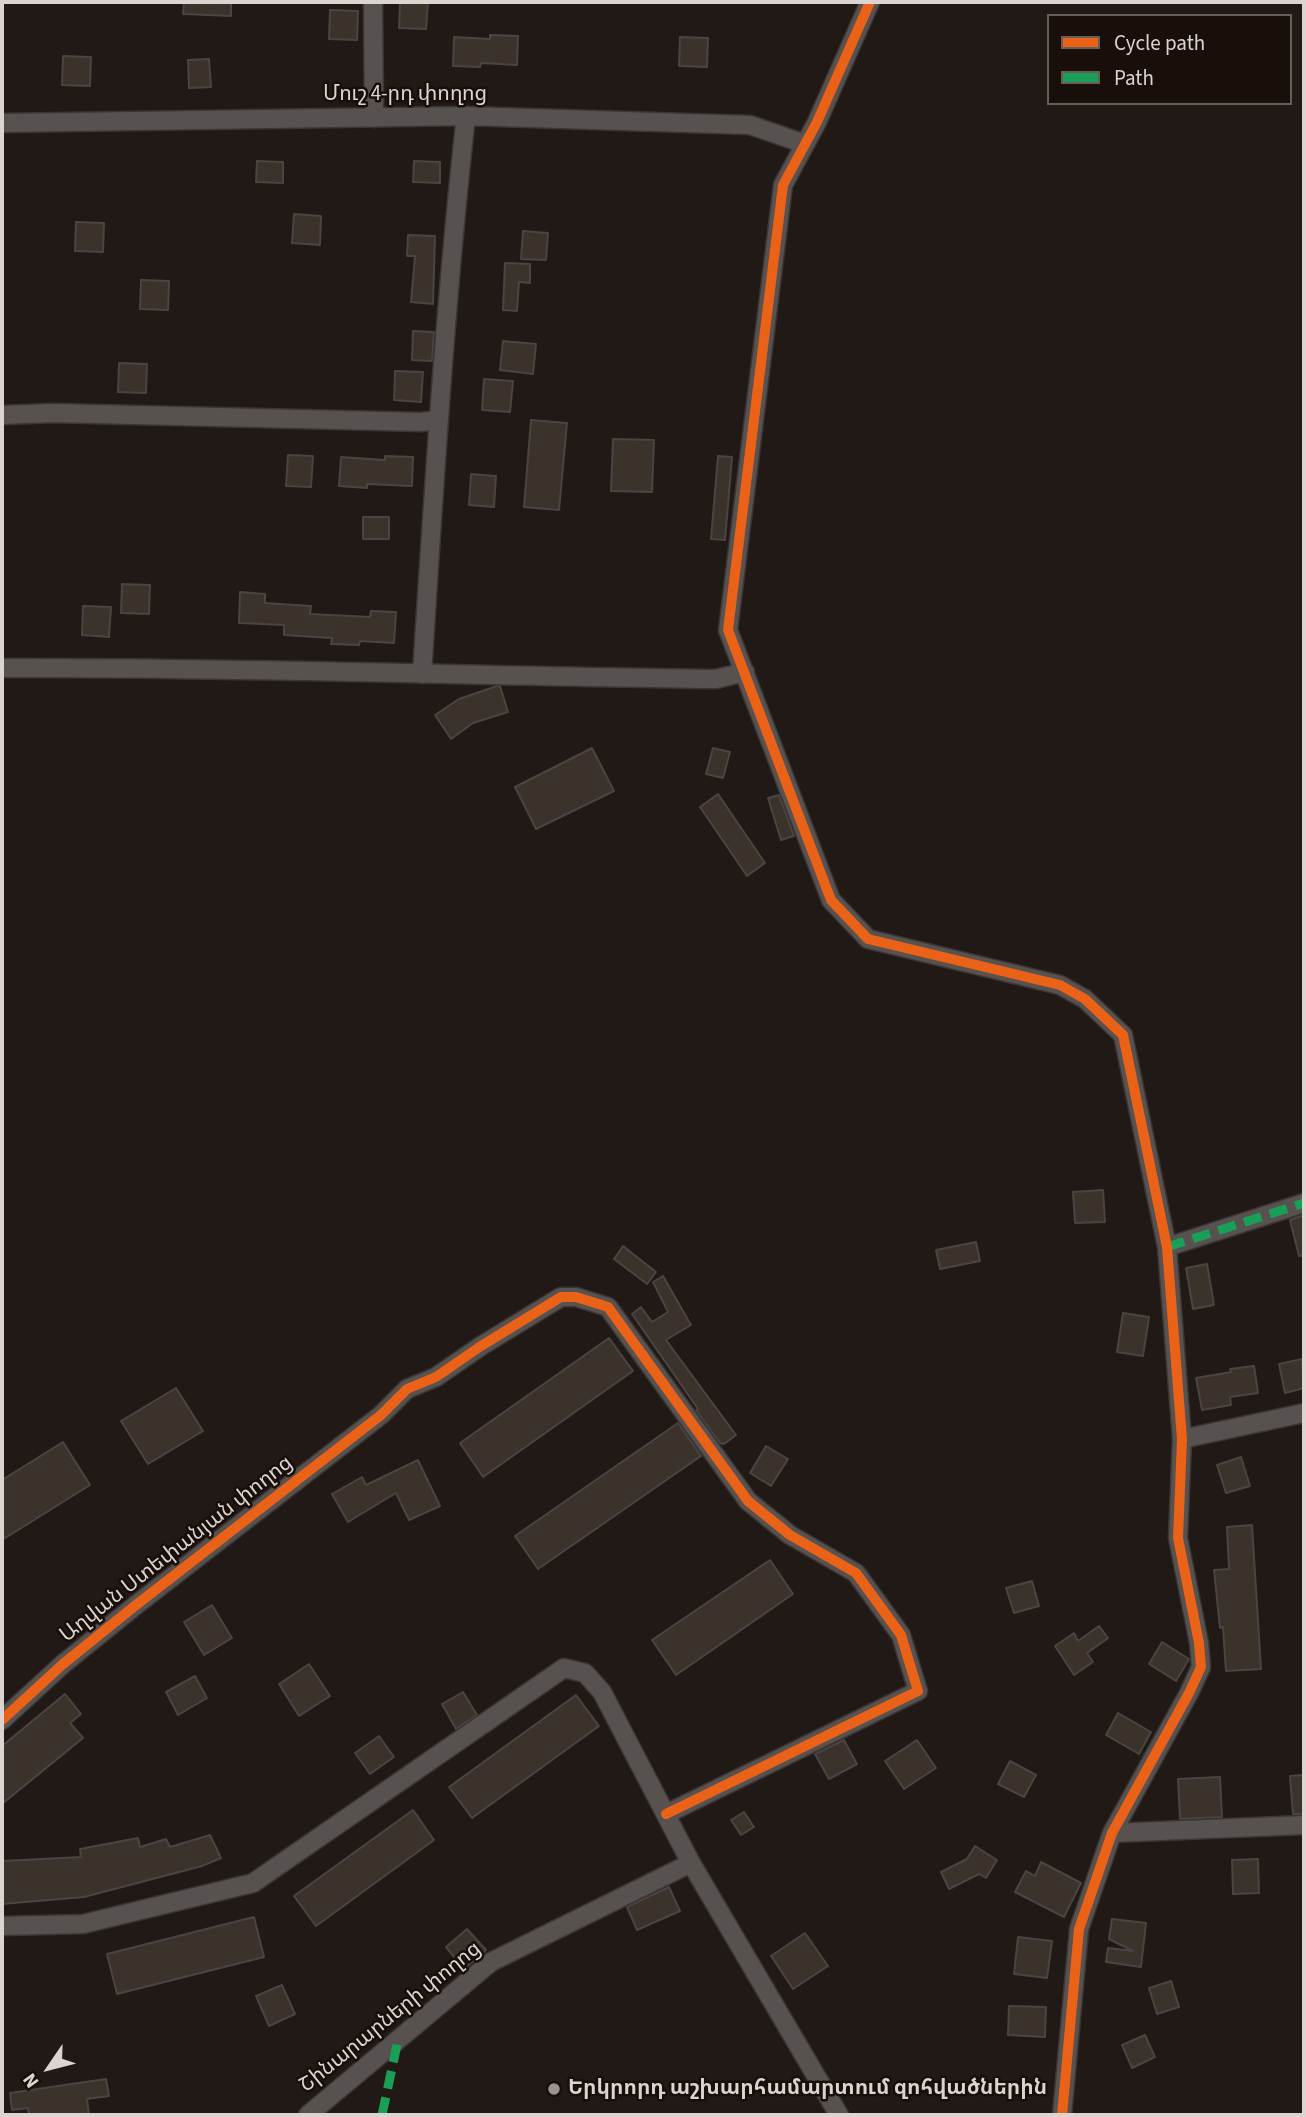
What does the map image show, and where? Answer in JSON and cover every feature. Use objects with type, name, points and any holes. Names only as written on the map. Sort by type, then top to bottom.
[{"type":"street","points":[[373,2],[373,118]]},
{"type":"street","points":[[870,2],[805,144],[783,185],[728,630],[831,900],[867,939],[1060,985],[1085,999],[1123,1035],[1167,1247],[1182,1439],[1178,1538],[1199,1643],[1201,1667],[1112,1833],[1079,1929],[1062,2115]]},
{"type":"street","points":[[422,674],[438,420],[454,223],[466,116]]},
{"type":"street","name":"Մուշ 4-րդ փողոց","points":[[2,123],[466,116],[750,125],[805,144]]},
{"type":"street","points":[[2,415],[53,412],[421,422],[438,420]]},
{"type":"street","points":[[2,668],[161,667],[716,679],[745,672]]},
{"type":"street","points":[[1167,1247],[1304,1203]]},
{"type":"street","name":"Աղվան Ստեփանյան փողոց","points":[[2,1720],[63,1664],[381,1415],[407,1389],[436,1377],[561,1297],[576,1297],[608,1307],[748,1501],[790,1535],[856,1573],[901,1635],[918,1691],[666,1814]]},
{"type":"street","points":[[1182,1439],[1304,1413]]},
{"type":"street","points":[[2,1926],[82,1924],[253,1883],[564,1668],[585,1673],[602,1692],[691,1863],[839,2115]]},
{"type":"street","points":[[1112,1833],[1304,1825]]},
{"type":"street","name":"Շինարարների փողոց","points":[[308,2115],[491,1962],[691,1863]]},
{"type":"building","points":[[184,2],[231,2],[231,16],[183,14]]},
{"type":"building","points":[[400,2],[428,2],[426,29],[399,28]]},
{"type":"building","points":[[330,10],[358,11],[357,40],[329,39]]},
{"type":"building","points":[[490,35],[518,36],[517,65],[481,63],[480,67],[453,66],[454,37],[490,39]]},
{"type":"building","points":[[680,37],[708,38],[707,67],[679,66]]},
{"type":"building","points":[[63,56],[91,57],[90,86],[62,85]]},
{"type":"building","points":[[209,59],[211,87],[189,88],[188,60]]},
{"type":"building","points":[[257,161],[283,162],[283,183],[256,182]]},
{"type":"building","points":[[414,161],[440,162],[440,183],[413,182]]},
{"type":"building","points":[[294,214],[321,216],[320,245],[292,243]]},
{"type":"building","points":[[76,222],[104,223],[103,252],[75,251]]},
{"type":"building","points":[[523,231],[548,233],[546,260],[521,259]]},
{"type":"building","points":[[408,235],[435,236],[433,304],[411,302],[415,256],[407,256]]},
{"type":"building","points":[[505,263],[530,264],[530,283],[519,282],[517,311],[503,310]]},
{"type":"building","points":[[141,280],[169,281],[168,310],[140,309]]},
{"type":"building","points":[[413,331],[434,332],[432,361],[412,360]]},
{"type":"building","points":[[503,341],[536,344],[533,374],[500,370]]},
{"type":"building","points":[[119,363],[147,364],[146,393],[118,392]]},
{"type":"building","points":[[395,371],[423,372],[421,402],[394,400]]},
{"type":"building","points":[[484,379],[513,381],[510,412],[482,410]]},
{"type":"building","points":[[531,420],[567,423],[559,510],[524,507]]},
{"type":"building","points":[[613,439],[654,440],[652,492],[611,491]]},
{"type":"building","points":[[288,455],[313,456],[311,487],[286,486]]},
{"type":"building","points":[[385,456],[413,457],[412,486],[339,486],[341,457],[385,460]]},
{"type":"building","points":[[718,456],[732,457],[725,540],[711,539]]},
{"type":"building","points":[[471,474],[496,476],[494,507],[469,505]]},
{"type":"building","points":[[363,517],[389,517],[389,539],[363,539]]},
{"type":"building","points":[[122,584],[150,585],[149,614],[121,613]]},
{"type":"building","points":[[240,592],[265,594],[265,603],[311,606],[310,614],[370,617],[371,611],[396,612],[394,643],[360,641],[359,645],[331,644],[332,638],[284,635],[284,625],[239,623]]},
{"type":"building","points":[[83,606],[111,607],[109,637],[82,635]]},
{"type":"building","points":[[500,686],[508,712],[473,723],[451,739],[435,715],[459,699]]},
{"type":"building","points":[[592,748],[614,791],[536,829],[515,787]]},
{"type":"building","points":[[713,748],[730,752],[723,778],[706,774]]},
{"type":"building","points":[[718,794],[765,863],[747,876],[700,807]]},
{"type":"building","points":[[779,795],[794,836],[781,840],[768,798]]},
{"type":"building","points":[[1103,1190],[1105,1222],[1075,1223],[1073,1192]]},
{"type":"building","points":[[1304,1215],[1304,1255],[1299,1256],[1290,1220]]},
{"type":"building","points":[[976,1242],[980,1261],[940,1269],[936,1250]]},
{"type":"building","points":[[623,1246],[656,1272],[647,1284],[614,1259]]},
{"type":"building","points":[[1207,1264],[1214,1305],[1193,1309],[1186,1268]]},
{"type":"building","points":[[663,1276],[691,1325],[666,1340],[736,1435],[724,1444],[720,1443],[696,1410],[698,1409],[632,1314],[641,1307],[652,1322],[668,1312],[653,1282]]},
{"type":"building","points":[[1123,1313],[1149,1317],[1143,1356],[1117,1352]]},
{"type":"building","points":[[609,1338],[633,1371],[483,1477],[460,1443]]},
{"type":"building","points":[[1302,1359],[1304,1388],[1285,1393],[1279,1364]]},
{"type":"building","points":[[1254,1366],[1258,1393],[1230,1397],[1231,1405],[1202,1410],[1196,1378]]},
{"type":"building","points":[[176,1388],[203,1431],[148,1464],[121,1421]]},
{"type":"building","points":[[678,1423],[701,1456],[538,1569],[515,1536]]},
{"type":"building","points":[[63,1442],[90,1485],[2,1540],[2,1480]]},
{"type":"building","points":[[766,1446],[788,1459],[771,1486],[750,1473]]},
{"type":"building","points":[[1241,1457],[1250,1486],[1226,1493],[1217,1465]]},
{"type":"building","points":[[418,1460],[440,1506],[409,1520],[396,1493],[348,1522],[332,1494],[362,1477],[366,1485]]},
{"type":"building","points":[[1252,1525],[1261,1669],[1226,1671],[1223,1627],[1220,1628],[1214,1570],[1229,1569],[1227,1527]]},
{"type":"building","points":[[770,1560],[793,1594],[676,1675],[652,1640]]},
{"type":"building","points":[[1032,1581],[1039,1606],[1014,1613],[1006,1588]]},
{"type":"building","points":[[212,1605],[232,1638],[204,1655],[184,1622]]},
{"type":"building","points":[[1099,1626],[1108,1638],[1087,1653],[1093,1662],[1074,1675],[1055,1646],[1074,1633],[1078,1641]]},
{"type":"building","points":[[1162,1642],[1189,1659],[1176,1681],[1149,1664]]},
{"type":"building","points":[[309,1664],[330,1696],[299,1716],[279,1684]]},
{"type":"building","points":[[195,1676],[207,1698],[178,1715],[166,1692]]},
{"type":"building","points":[[463,1692],[477,1715],[456,1729],[442,1704]]},
{"type":"building","points":[[65,1694],[81,1714],[70,1723],[83,1738],[2,1804],[2,1746]]},
{"type":"building","points":[[576,1695],[599,1726],[472,1818],[449,1787]]},
{"type":"building","points":[[1118,1713],[1151,1732],[1139,1754],[1106,1735]]},
{"type":"building","points":[[379,1736],[394,1757],[370,1774],[355,1753]]},
{"type":"building","points":[[844,1740],[857,1764],[829,1779],[815,1754]]},
{"type":"building","points":[[917,1740],[936,1768],[904,1789],[885,1761]]},
{"type":"building","points":[[1010,1761],[1036,1775],[1024,1797],[998,1784]]},
{"type":"building","points":[[1304,1775],[1304,1814],[1293,1814],[1290,1776]]},
{"type":"building","points":[[1220,1777],[1222,1817],[1180,1819],[1178,1779]]},
{"type":"building","points":[[413,1810],[434,1840],[316,1926],[294,1896]]},
{"type":"building","points":[[744,1812],[754,1827],[741,1835],[731,1820]]},
{"type":"building","points":[[210,1835],[221,1858],[202,1866],[84,1897],[2,1904],[2,1861],[81,1857],[80,1849],[138,1838],[140,1847],[166,1839],[170,1847]]},
{"type":"building","points":[[975,1846],[997,1860],[986,1878],[979,1874],[949,1889],[941,1872],[967,1859]]},
{"type":"building","points":[[1258,1859],[1259,1893],[1233,1894],[1232,1860]]},
{"type":"building","points":[[1041,1862],[1081,1883],[1064,1917],[1015,1892],[1026,1871],[1035,1876]]},
{"type":"building","points":[[669,1887],[680,1911],[637,1930],[627,1907]]},
{"type":"building","points":[[254,1917],[264,1957],[117,1994],[107,1954]]},
{"type":"building","points":[[1112,1919],[1146,1923],[1141,1967],[1106,1962],[1108,1948],[1133,1951],[1109,1939]]},
{"type":"building","points":[[467,1929],[486,1950],[464,1969],[446,1947]]},
{"type":"building","points":[[805,1933],[828,1966],[793,1989],[771,1956]]},
{"type":"building","points":[[1018,1937],[1052,1941],[1047,1978],[1014,1974]]},
{"type":"building","points":[[1171,1981],[1179,2007],[1157,2014],[1149,1988]]},
{"type":"building","points":[[282,1985],[295,2014],[269,2026],[256,1996]]},
{"type":"building","points":[[1009,2006],[1046,2007],[1045,2037],[1008,2035]]},
{"type":"building","points":[[1145,2035],[1155,2057],[1132,2068],[1122,2045]]},
{"type":"building","points":[[106,2079],[109,2096],[87,2099],[89,2115],[29,2115],[28,2108],[12,2110],[10,2093]]},
{"type":"marked path","points":[[1167,1247],[1304,1203]]},
{"type":"marked path","points":[[382,2115],[398,2040]]},
{"type":"cycle path","points":[[870,2],[817,122],[783,185],[728,630],[831,900],[868,939],[1060,985],[1085,999],[1123,1035],[1167,1247],[1182,1439],[1178,1538],[1199,1643],[1201,1667],[1112,1833],[1079,1929],[1062,2115]]},
{"type":"cycle path","points":[[2,1720],[63,1664],[381,1415],[407,1389],[436,1377],[561,1297],[576,1297],[608,1307],[748,1501],[790,1535],[856,1573],[901,1635],[918,1691],[666,1814]]},
{"type":"place","name":"Երկրորդ աշխարհամարտում զոհվածներին","points":[[554,2089]]}]
